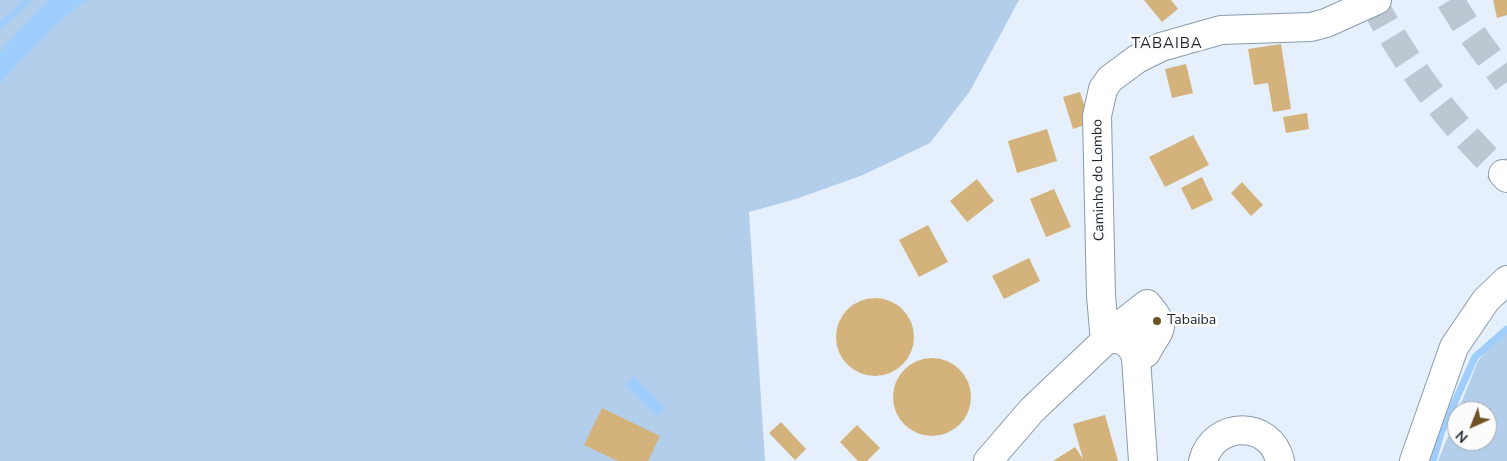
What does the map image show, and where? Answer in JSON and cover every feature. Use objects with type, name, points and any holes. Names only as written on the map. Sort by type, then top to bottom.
[{"type":"street","name":"Caminho do Lombo","points":[[1114,332],[1101,296],[1097,116],[1103,89],[1119,72],[1161,47],[1221,30],[1311,27],[1326,24],[1377,0]]},
{"type":"street","points":[[1414,461],[1454,347],[1486,300],[1507,280]]},
{"type":"street","points":[[988,461],[1032,410],[1114,332],[1117,338],[1134,348],[1143,461]]},
{"type":"street","points":[[1203,461],[1218,436],[1229,431],[1249,430],[1265,438],[1278,452],[1280,461]]},
{"type":"shaded area","points":[[0,0],[1019,0],[970,91],[930,143],[863,175],[796,199],[749,212],[765,461],[0,461]]},
{"type":"shaded area","points":[[48,0],[89,0],[76,8],[53,28],[0,83],[0,51]]},
{"type":"shaded area","points":[[1507,326],[1507,461],[1438,461],[1447,439],[1447,451],[1497,451],[1497,401],[1462,401],[1478,361]]},
{"type":"shaded area","points":[[634,376],[666,408],[657,417],[625,385]]},
{"type":"building","points":[[1144,0],[1171,0],[1178,9],[1162,22]]},
{"type":"building","points":[[1493,0],[1507,0],[1507,15],[1497,18]]},
{"type":"building","points":[[1281,44],[1291,109],[1273,112],[1268,83],[1254,85],[1248,49]]},
{"type":"building","points":[[1186,64],[1193,93],[1172,98],[1165,69]]},
{"type":"building","points":[[1080,92],[1090,123],[1073,129],[1063,97]]},
{"type":"building","points":[[1307,113],[1309,129],[1286,133],[1283,117]]},
{"type":"building","points":[[1047,129],[1057,161],[1017,173],[1008,141]]},
{"type":"building","points":[[1193,135],[1209,165],[1165,187],[1149,157]]},
{"type":"building","points":[[1202,177],[1213,200],[1192,210],[1181,188]]},
{"type":"building","points":[[977,179],[994,201],[967,222],[950,201]]},
{"type":"building","points":[[1242,182],[1263,205],[1251,216],[1231,193]]},
{"type":"building","points":[[1054,189],[1071,227],[1046,237],[1030,199]]},
{"type":"building","points":[[928,225],[948,262],[919,277],[899,240]]},
{"type":"building","points":[[1029,258],[1040,281],[1004,299],[992,276]]},
{"type":"building","points":[[875,298],[890,301],[902,310],[911,322],[914,337],[911,352],[902,364],[890,373],[875,376],[860,373],[848,364],[839,352],[836,337],[839,322],[848,310],[860,301]]},
{"type":"building","points":[[932,358],[947,361],[959,370],[968,382],[971,397],[968,412],[959,424],[947,433],[932,436],[917,433],[905,424],[896,412],[893,397],[896,382],[905,370],[917,361]]},
{"type":"building","points":[[602,408],[660,436],[648,461],[618,461],[584,445]]},
{"type":"building","points":[[1105,415],[1118,461],[1053,461],[1075,447],[1083,459],[1073,424]]},
{"type":"building","points":[[781,422],[806,449],[795,460],[769,433]]},
{"type":"building","points":[[857,425],[880,448],[867,461],[858,461],[840,442]]},
{"type":"waterway","points":[[0,26],[28,0]]},
{"type":"waterway","points":[[1433,461],[1441,433],[1475,357],[1507,329]]},
{"type":"tunnel","points":[[1372,0],[1385,24],[1430,93],[1483,155],[1503,174]]},
{"type":"tunnel","points":[[1450,0],[1507,82]]},
{"type":"place","name":"Tabaiba","points":[[1157,321]]},
{"type":"district","name":"TABAIBA","points":[[1167,44]]}]
